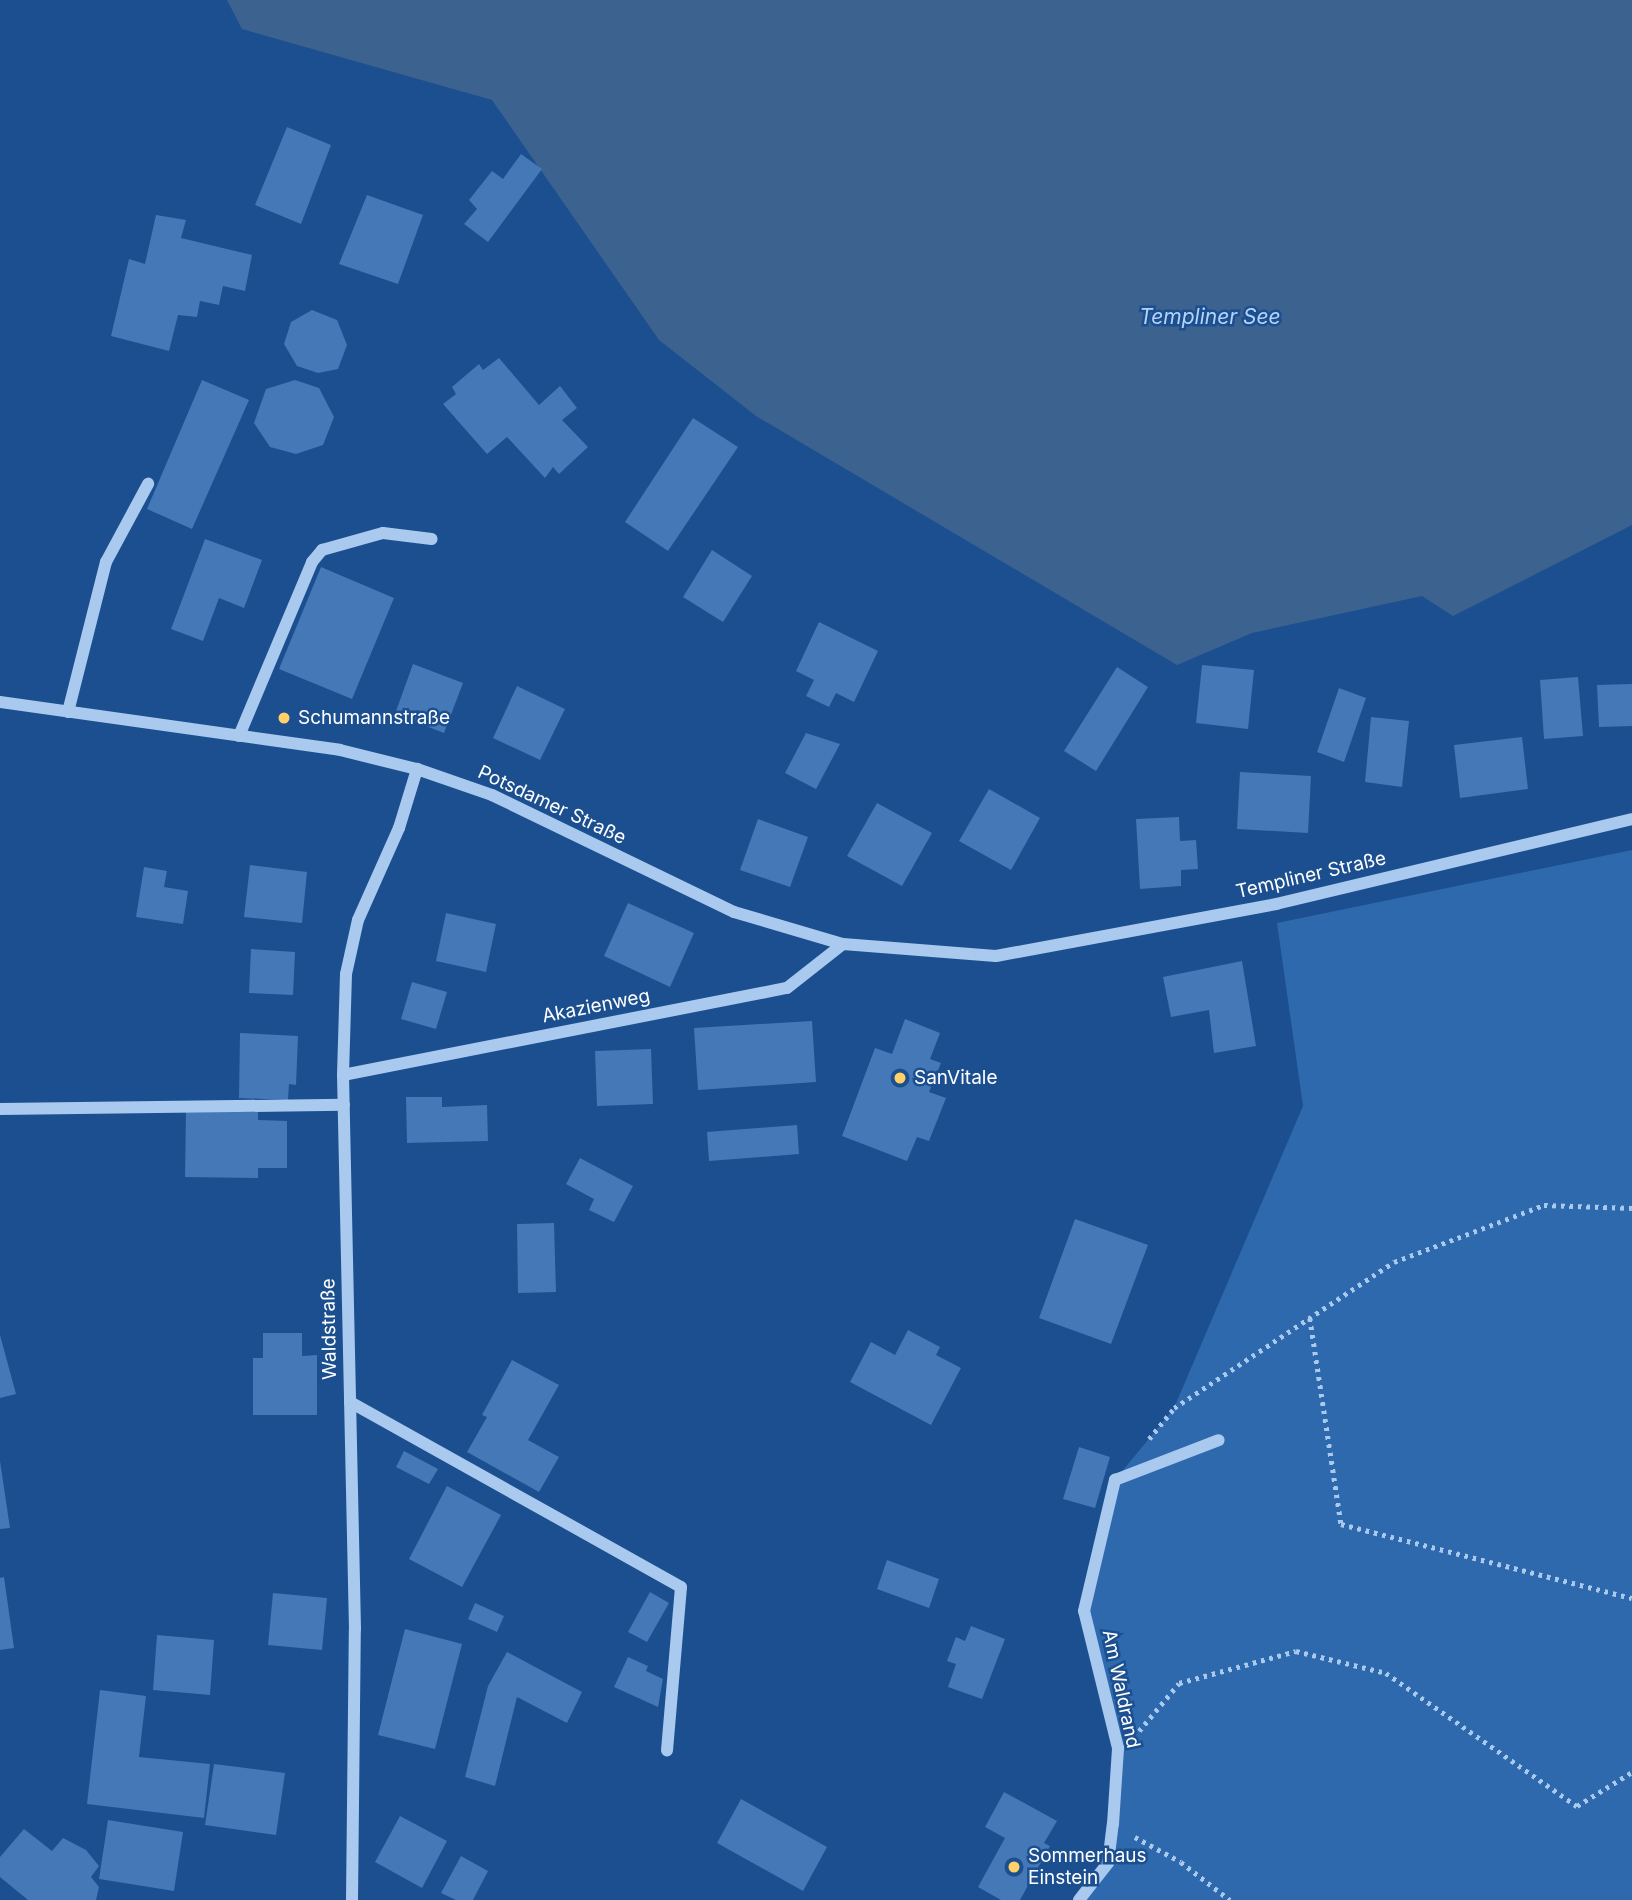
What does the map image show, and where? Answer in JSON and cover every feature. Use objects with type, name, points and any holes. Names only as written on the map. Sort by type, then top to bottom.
[{"type":"street","points":[[68,712],[106,562],[148,484]]},
{"type":"street","points":[[239,736],[312,562],[322,550],[383,533],[432,539]]},
{"type":"street","name":"Potsdamer Straße","points":[[0,702],[340,750],[417,769],[492,795],[734,912],[844,944],[996,957]]},
{"type":"street","name":"Waldstraße","points":[[352,1900],[355,1629],[343,1075],[346,974],[358,920],[399,828],[417,769]]},
{"type":"street","name":"Templiner Straße","points":[[996,957],[1276,904],[1632,819]]},
{"type":"street","name":"Akazienweg","points":[[343,1075],[787,988],[844,944]]},
{"type":"street","points":[[0,1109],[344,1105]]},
{"type":"street","points":[[350,1402],[681,1587],[667,1750]]},
{"type":"street","points":[[1115,1480],[1219,1440]]},
{"type":"street","name":"Am Waldrand","points":[[1079,1900],[1108,1863],[1113,1824],[1117,1757],[1084,1611],[1115,1480]]},
{"type":"path","points":[[1115,1480],[1174,1408],[1394,1262],[1544,1205],[1632,1208]]},
{"type":"path","points":[[1310,1318],[1341,1524],[1632,1598]]},
{"type":"path","points":[[1117,1757],[1180,1683],[1296,1651],[1386,1674],[1577,1806],[1632,1772]]},
{"type":"path","points":[[1113,1824],[1181,1862],[1223,1898],[1230,1900]]},
{"type":"shaded area","points":[[1632,850],[1632,1900],[1079,1900],[1108,1863],[1123,1746],[1084,1611],[1115,1480],[1174,1408],[1303,1106],[1277,923]]},
{"type":"water","name":"Templiner See","points":[[227,0],[1632,0],[1632,525],[1453,616],[1422,596],[1252,633],[1177,665],[756,416],[659,340],[492,100],[242,29]]},
{"type":"building","points":[[287,127],[331,145],[301,224],[255,205]]},
{"type":"building","points":[[521,154],[542,169],[488,242],[464,224],[477,209],[469,200],[492,171],[503,179]]},
{"type":"building","points":[[367,195],[423,215],[398,284],[339,264]]},
{"type":"building","points":[[156,215],[186,220],[181,238],[252,255],[245,291],[223,286],[219,305],[200,301],[197,317],[178,315],[169,351],[111,336],[129,259],[145,264]]},
{"type":"building","points":[[312,310],[337,320],[347,345],[338,369],[318,373],[297,366],[284,344],[291,322]]},
{"type":"building","points":[[499,358],[539,405],[560,386],[577,408],[562,420],[588,447],[559,474],[553,467],[545,478],[507,437],[487,454],[443,404],[456,394],[452,387],[479,364],[483,370]]},
{"type":"building","points":[[202,380],[249,400],[192,529],[147,509]]},
{"type":"building","points":[[295,380],[319,388],[334,417],[323,445],[296,454],[270,447],[254,423],[266,389]]},
{"type":"building","points":[[693,418],[738,447],[668,551],[625,522]]},
{"type":"building","points":[[205,539],[262,560],[244,608],[219,598],[203,641],[171,629]]},
{"type":"building","points":[[712,550],[752,576],[723,622],[683,597]]},
{"type":"building","points":[[321,567],[394,598],[352,699],[279,669]]},
{"type":"building","points":[[819,622],[878,651],[854,702],[836,693],[829,707],[806,696],[814,680],[796,671]]},
{"type":"building","points":[[413,664],[463,683],[444,733],[395,714]]},
{"type":"building","points":[[1202,665],[1254,670],[1248,729],[1196,723]]},
{"type":"building","points":[[1117,667],[1148,687],[1096,771],[1064,751]]},
{"type":"building","points":[[1578,677],[1583,736],[1544,739],[1540,680]]},
{"type":"building","points":[[1632,684],[1632,726],[1599,727],[1597,685]]},
{"type":"building","points":[[517,686],[565,709],[540,760],[493,738]]},
{"type":"building","points":[[1339,688],[1366,698],[1344,762],[1317,752]]},
{"type":"building","points":[[1371,717],[1409,721],[1402,787],[1365,782]]},
{"type":"building","points":[[806,733],[840,744],[816,789],[785,773]]},
{"type":"building","points":[[1522,737],[1528,789],[1460,798],[1454,745]]},
{"type":"building","points":[[1240,772],[1311,776],[1308,833],[1237,829]]},
{"type":"building","points":[[989,789],[1040,818],[1011,870],[959,841]]},
{"type":"building","points":[[877,803],[932,833],[902,886],[847,856]]},
{"type":"building","points":[[1179,817],[1180,841],[1196,840],[1198,869],[1181,870],[1181,886],[1140,889],[1136,819]]},
{"type":"building","points":[[758,819],[808,837],[790,887],[740,870]]},
{"type":"building","points":[[250,865],[307,872],[302,923],[244,917]]},
{"type":"building","points":[[144,867],[167,871],[164,887],[188,891],[183,924],[136,917]]},
{"type":"building","points":[[628,903],[694,933],[670,987],[604,956]]},
{"type":"building","points":[[446,913],[496,924],[486,972],[436,961]]},
{"type":"building","points":[[251,949],[295,952],[293,995],[249,993]]},
{"type":"building","points":[[1242,961],[1256,1046],[1214,1053],[1209,1010],[1171,1017],[1163,977]]},
{"type":"building","points":[[412,982],[447,992],[436,1029],[401,1019]]},
{"type":"building","name":"SanVitale","points":[[905,1019],[940,1033],[930,1059],[941,1063],[929,1092],[946,1098],[929,1141],[917,1137],[907,1161],[842,1136],[875,1048],[892,1054]]},
{"type":"building","points":[[812,1021],[816,1082],[698,1090],[694,1028]]},
{"type":"building","points":[[240,1033],[298,1036],[296,1085],[289,1084],[288,1100],[239,1098]]},
{"type":"building","points":[[651,1049],[653,1104],[597,1106],[595,1051]]},
{"type":"building","points":[[406,1097],[442,1097],[442,1107],[487,1105],[488,1141],[407,1143]]},
{"type":"building","points":[[186,1111],[258,1112],[258,1120],[287,1121],[287,1168],[258,1168],[258,1178],[185,1177]]},
{"type":"building","points":[[797,1125],[799,1154],[709,1161],[707,1132]]},
{"type":"building","points":[[580,1158],[633,1186],[614,1222],[589,1210],[594,1199],[566,1184]]},
{"type":"building","points":[[1075,1219],[1148,1245],[1111,1344],[1039,1318]]},
{"type":"building","points":[[554,1223],[556,1292],[518,1293],[517,1224]]},
{"type":"building","points":[[908,1330],[940,1347],[936,1355],[961,1368],[931,1425],[850,1382],[871,1342],[895,1355]]},
{"type":"building","points":[[263,1333],[302,1333],[302,1356],[317,1355],[317,1415],[253,1415],[253,1358],[263,1358]]},
{"type":"building","points":[[0,1335],[16,1394],[0,1398]]},
{"type":"building","points":[[512,1360],[559,1385],[528,1440],[559,1457],[539,1492],[467,1452],[487,1417],[482,1415]]},
{"type":"building","points":[[1079,1447],[1110,1457],[1095,1508],[1063,1499]]},
{"type":"building","points":[[404,1451],[438,1469],[429,1484],[396,1467]]},
{"type":"building","points":[[0,1461],[10,1528],[0,1529]]},
{"type":"building","points":[[447,1486],[501,1515],[462,1587],[409,1559]]},
{"type":"building","points":[[887,1560],[939,1579],[929,1608],[877,1589]]},
{"type":"building","points":[[4,1577],[14,1648],[0,1650],[0,1578]]},
{"type":"building","points":[[650,1592],[669,1603],[647,1642],[628,1632]]},
{"type":"building","points":[[273,1593],[327,1598],[322,1650],[268,1645]]},
{"type":"building","points":[[475,1603],[504,1616],[497,1632],[468,1619]]},
{"type":"building","points":[[971,1626],[1005,1639],[982,1699],[948,1687],[956,1664],[947,1661],[956,1637],[965,1641]]},
{"type":"building","points":[[405,1629],[462,1644],[435,1749],[378,1735]]},
{"type":"building","points":[[157,1635],[214,1640],[210,1695],[153,1690]]},
{"type":"building","points":[[507,1652],[582,1692],[567,1723],[517,1697],[495,1786],[465,1777],[488,1686]]},
{"type":"building","points":[[628,1657],[648,1666],[646,1671],[663,1679],[658,1707],[614,1687]]},
{"type":"building","points":[[100,1690],[146,1696],[139,1757],[210,1764],[204,1818],[87,1804]]},
{"type":"building","points":[[214,1764],[285,1773],[276,1835],[205,1825]]},
{"type":"building","name":"Sommerhaus Einstein","points":[[1004,1792],[1057,1821],[1044,1843],[1050,1846],[1020,1900],[1001,1900],[978,1887],[1005,1838],[985,1827]]},
{"type":"building","points":[[741,1799],[827,1847],[803,1891],[717,1843]]},
{"type":"building","points":[[400,1816],[447,1841],[422,1888],[375,1862]]},
{"type":"building","points":[[108,1820],[183,1832],[174,1891],[99,1879]]},
{"type":"building","points":[[24,1829],[52,1851],[63,1838],[86,1850],[99,1866],[91,1877],[99,1887],[96,1900],[28,1900],[0,1877],[0,1857]]},
{"type":"building","points":[[461,1856],[488,1871],[473,1900],[456,1900],[441,1893]]},
{"type":"place","name":"Schumannstraße","points":[[284,718]]},
{"type":"place","name":"SanVitale","points":[[900,1078]]},
{"type":"place","name":"Sommerhaus Einstein","points":[[1014,1867]]}]
